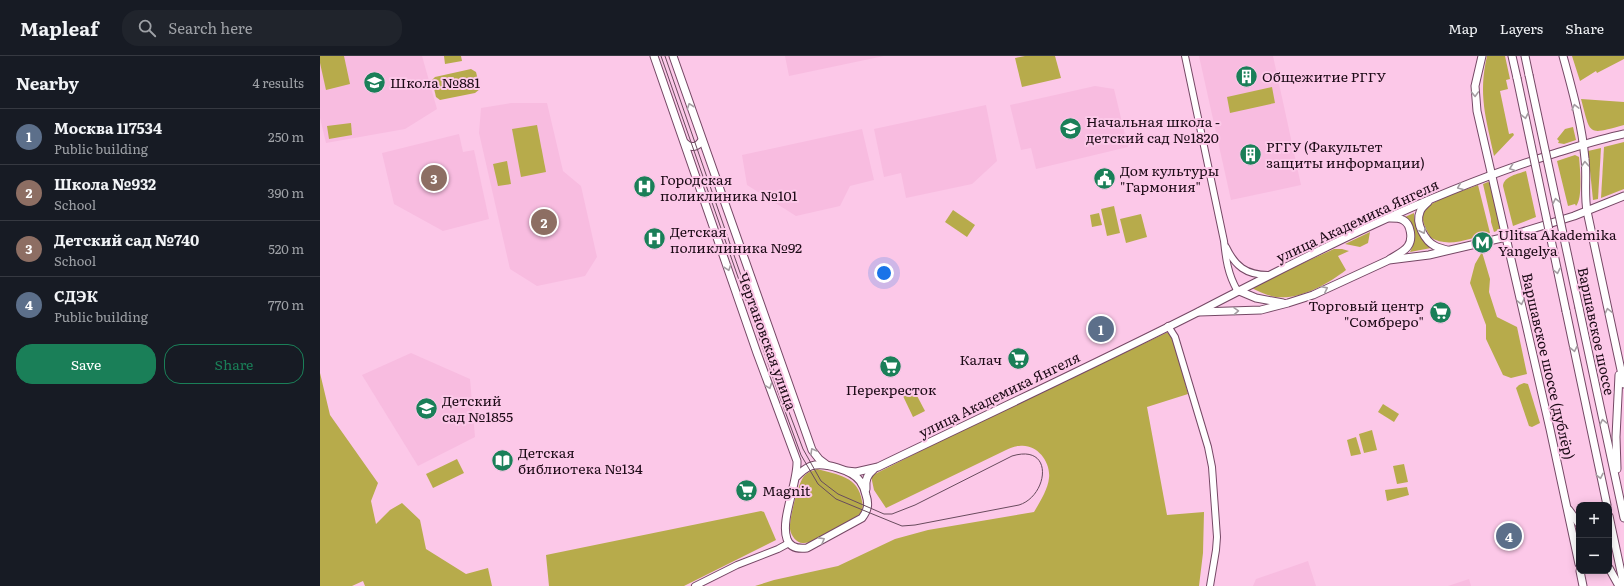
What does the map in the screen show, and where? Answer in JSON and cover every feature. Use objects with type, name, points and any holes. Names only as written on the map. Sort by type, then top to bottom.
[{"type":"main road","name":"Чертановская улица","points":[[654,56],[757,353],[797,461],[796,477],[786,526],[786,538],[789,543]]},
{"type":"main road","name":"Чертановская улица","points":[[673,56],[812,450],[819,459],[827,465],[847,471],[860,480],[864,486],[868,500]]},
{"type":"main road","name":"Варшавское шоссе (дублёр)","points":[[1482,56],[1476,76],[1475,94],[1491,175],[1550,429],[1576,550]]},
{"type":"main road","name":"Варшавское шоссе","points":[[1512,56],[1606,502]]},
{"type":"main road","name":"Варшавское шоссе","points":[[1525,56],[1624,518]]},
{"type":"main road","points":[[1563,56],[1583,145],[1586,176],[1585,202],[1624,384]]},
{"type":"main road","name":"улица Академика Янгеля","points":[[878,467],[1197,312],[1237,290],[1429,200],[1491,175],[1532,161],[1624,134]]},
{"type":"main road","points":[[684,143],[693,147],[700,144],[702,140]]},
{"type":"main road","name":"улица Академика Янгеля","points":[[1197,312],[1261,310],[1288,303],[1313,295],[1389,260],[1429,255],[1506,237],[1587,211],[1624,196]]},
{"type":"main road","points":[[1429,200],[1420,212],[1420,226],[1430,243],[1449,251]]},
{"type":"main road","points":[[1389,260],[1407,248],[1411,240],[1411,235],[1406,222],[1401,219],[1390,218]]},
{"type":"main road","points":[[1237,290],[1261,300],[1288,303]]},
{"type":"main road","points":[[1617,487],[1616,437],[1620,362]]},
{"type":"main road","name":"Чертановская улица","points":[[796,477],[812,466],[827,465]]},
{"type":"main road","points":[[847,471],[856,472],[878,467]]},
{"type":"main road","points":[[789,543],[799,549],[807,548],[862,518],[867,512],[868,500],[866,479],[868,474],[878,467]]},
{"type":"main road","points":[[1567,507],[1576,520]]},
{"type":"main road","points":[[1612,530],[1624,586]]},
{"type":"main road","points":[[1612,573],[1619,586]]},
{"type":"main road","points":[[1581,574],[1583,586]]},
{"type":"street","points":[[1185,56],[1224,241],[1228,271],[1237,290]]},
{"type":"street","points":[[1224,241],[1232,259],[1243,270],[1257,275],[1268,275]]},
{"type":"street","points":[[1168,326],[1175,337],[1208,447],[1211,462],[1217,537],[1210,586]]},
{"type":"street","points":[[695,586],[736,565],[778,549],[789,543]]},
{"type":"shaded area","name":"Школа №881","points":[[320,56],[422,56],[437,109],[405,129],[326,143],[320,118]]},
{"type":"shaded area","points":[[320,56],[344,56],[350,84],[326,90],[320,63]]},
{"type":"shaded area","points":[[444,56],[461,56],[462,61],[445,64]]},
{"type":"shaded area","points":[[785,56],[884,56],[789,76]]},
{"type":"shaded area","points":[[1025,56],[1055,56],[1061,78],[1022,87],[1015,58]]},
{"type":"shaded area","points":[[1199,56],[1273,56],[1301,185],[1231,200]]},
{"type":"shaded area","points":[[1487,56],[1505,56],[1510,79],[1506,80],[1508,89],[1500,91],[1509,134],[1513,133],[1514,135],[1494,156],[1483,95],[1484,70]]},
{"type":"shaded area","points":[[1572,56],[1624,56],[1624,59],[1597,73],[1596,71],[1580,81]]},
{"type":"shaded area","points":[[471,69],[476,72],[480,89],[475,93],[440,100],[436,97],[432,80],[435,77]]},
{"type":"shaded area","name":"Начальная школа - детский сад №1820","points":[[1095,86],[1114,89],[1128,147],[1036,169],[1031,148],[1021,150],[1010,105]]},
{"type":"shaded area","points":[[1272,87],[1275,103],[1230,113],[1227,97]]},
{"type":"shaded area","points":[[1581,99],[1624,102],[1624,125],[1597,131],[1592,130],[1589,126]]},
{"type":"shaded area","points":[[511,103],[547,103],[563,171],[581,186],[597,257],[585,276],[537,286],[510,269],[479,133],[481,108]]},
{"type":"shaded area","points":[[986,105],[997,161],[972,184],[906,198],[901,173],[884,177],[874,129]]},
{"type":"shaded area","points":[[351,123],[352,135],[329,139],[327,126]]},
{"type":"shaded area","points":[[537,125],[546,172],[521,177],[512,129]]},
{"type":"shaded area","points":[[1573,127],[1576,140],[1564,144],[1558,143],[1559,141],[1557,139],[1565,129]]},
{"type":"shaded area","points":[[862,129],[874,180],[850,186],[840,206],[796,216],[747,185],[742,155]]},
{"type":"shaded area","points":[[459,134],[463,152],[474,150],[489,219],[443,231],[394,204],[382,153]]},
{"type":"shaded area","points":[[1624,142],[1624,189],[1601,198],[1604,147]]},
{"type":"shaded area","points":[[1601,148],[1598,199],[1593,200],[1588,151]]},
{"type":"shaded area","points":[[1575,155],[1579,157],[1580,197],[1576,206],[1575,204],[1568,206],[1557,161]]},
{"type":"shaded area","points":[[507,161],[511,184],[498,186],[493,164]]},
{"type":"shaded area","points":[[1526,171],[1536,217],[1513,226],[1503,186],[1506,180],[1515,174]]},
{"type":"shaded area","points":[[1488,182],[1490,183],[1500,228],[1494,232],[1483,184]]},
{"type":"shaded area","points":[[1478,185],[1490,233],[1467,240],[1452,242],[1444,242],[1430,237],[1423,220],[1423,213],[1426,209],[1431,204],[1439,200]]},
{"type":"shaded area","points":[[1114,206],[1120,233],[1107,236],[1101,209]]},
{"type":"shaded area","points":[[953,210],[975,225],[967,237],[945,222]]},
{"type":"shaded area","points":[[1099,213],[1102,225],[1092,227],[1090,215]]},
{"type":"shaded area","points":[[1414,213],[1415,223],[1419,232],[1424,241],[1431,248],[1410,252],[1414,242],[1414,233],[1409,221],[1405,217]]},
{"type":"shaded area","points":[[1141,214],[1147,237],[1126,243],[1120,219]]},
{"type":"shaded area","points":[[1370,232],[1368,243],[1360,247],[1345,244]]},
{"type":"shaded area","points":[[1334,249],[1349,251],[1338,256],[1346,270],[1331,281],[1313,290],[1295,296],[1276,297],[1250,287]]},
{"type":"shaded area","points":[[1482,252],[1490,279],[1489,292],[1497,317],[1517,327],[1527,374],[1511,378],[1503,375],[1486,339],[1486,325],[1470,283],[1475,264]]},
{"type":"shaded area","points":[[1166,333],[1171,333],[1174,340],[1188,394],[1147,407],[1167,515],[1204,512],[1203,553],[1199,586],[755,586],[774,580],[838,566],[895,539],[928,530],[1034,512],[1047,487],[1049,472],[1048,465],[1041,454],[1031,447],[1017,446],[1009,449],[886,508],[874,490],[871,476],[982,420]]},
{"type":"shaded area","name":"Детский сад №1855","points":[[411,353],[470,379],[475,437],[418,466],[362,375]]},
{"type":"shaded area","points":[[320,373],[330,415],[378,483],[371,501],[376,524],[390,510],[402,503],[420,520],[426,549],[466,574],[488,568],[492,586],[365,586],[363,581],[352,586],[320,586]]},
{"type":"shaded area","points":[[1524,383],[1528,384],[1540,423],[1532,427],[1529,426],[1516,388]]},
{"type":"shaded area","points":[[914,390],[925,411],[913,417],[903,396]]},
{"type":"shaded area","points":[[1383,404],[1399,414],[1394,422],[1378,412]]},
{"type":"shaded area","points":[[1372,430],[1377,450],[1364,453],[1359,434]]},
{"type":"shaded area","points":[[1356,437],[1361,454],[1351,456],[1347,440]]},
{"type":"shaded area","points":[[457,459],[464,473],[433,488],[426,474]]},
{"type":"shaded area","points":[[1404,464],[1408,482],[1397,484],[1393,466]]},
{"type":"shaded area","points":[[817,469],[839,475],[852,481],[860,493],[863,508],[858,515],[831,533],[816,540],[801,543],[793,537],[790,529],[792,510],[804,476]]},
{"type":"shaded area","points":[[1407,487],[1409,495],[1387,501],[1385,490]]},
{"type":"shaded area","points":[[761,511],[764,512],[776,540],[684,586],[549,586],[546,555]]},
{"type":"shaded area","points":[[1308,561],[1316,586],[1253,586],[1256,579]]},
{"type":"shaded area","points":[[1469,579],[1471,586],[1448,586]]},
{"type":"tram line","points":[[661,56],[801,455],[818,484],[836,499],[902,526],[915,525],[1019,505],[1029,500],[1036,492],[1041,482],[1042,472],[1041,463],[1035,457],[1026,454],[1012,456],[915,505],[892,514],[884,514],[838,494],[821,481],[803,449],[781,391],[665,56]]},
{"type":"place","name":"Общежитие РГГУ","points":[[1246,76]]},
{"type":"place","name":"Школа №881","points":[[375,82]]},
{"type":"place","name":"Начальная школа - детский сад №1820","points":[[1070,129]]},
{"type":"place","name":"РГГУ (Факультет защиты информации)","points":[[1250,154]]},
{"type":"place","name":"Детский сад №740","points":[[434,178]]},
{"type":"place","name":"Дом культуры \"Гармония\"","points":[[1105,178]]},
{"type":"place","name":"Городская поликлиника №101","points":[[644,187]]},
{"type":"place","name":"Школа №932","points":[[544,222]]},
{"type":"place","name":"Детская поликлиника №92","points":[[655,239]]},
{"type":"place","name":"Ulitsa Akademika Yangelya","points":[[1482,242]]},
{"type":"place","name":"Торговый центр \"Сомбреро\"","points":[[1440,313]]},
{"type":"place","name":"Москва 117534","points":[[1101,329]]},
{"type":"place","name":"Калач","points":[[1018,359]]},
{"type":"place","name":"Перекресток","points":[[891,367]]},
{"type":"place","name":"Детский сад №1855","points":[[427,408]]},
{"type":"place","name":"Детская библиотека №134","points":[[503,460]]},
{"type":"place","name":"Magnit","points":[[746,490]]},
{"type":"place","name":"СДЭК","points":[[1509,536]]}]
